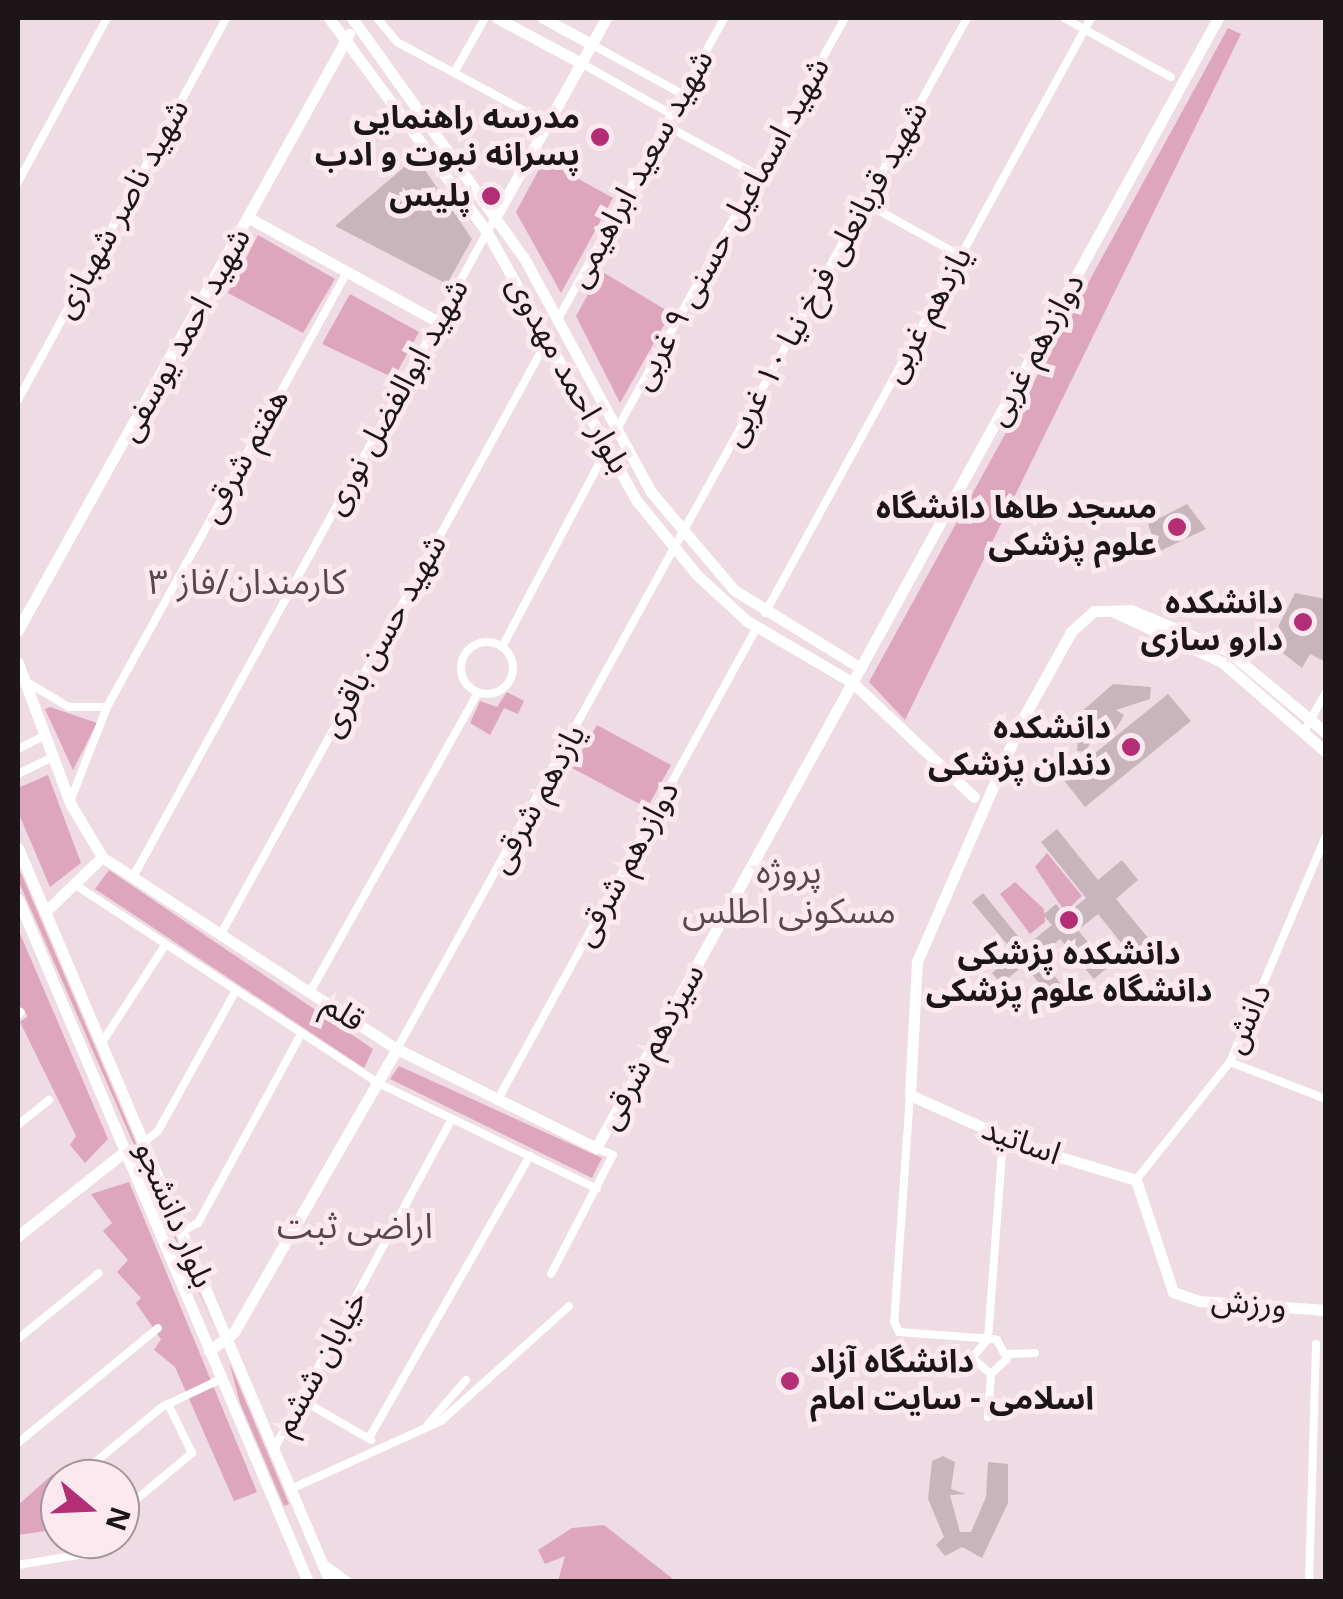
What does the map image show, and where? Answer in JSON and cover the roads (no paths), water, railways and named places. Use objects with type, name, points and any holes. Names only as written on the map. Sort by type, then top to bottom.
[{"type":"street","points":[[18,182],[107,18]]},
{"type":"street","name":"شهید ناصر شهبازی","points":[[18,400],[226,18]]},
{"type":"street","name":"بلوار احمد مهدوی","points":[[329,18],[487,232],[607,449],[676,547],[723,602],[757,627],[853,683],[974,797]]},
{"type":"street","points":[[377,18],[397,42],[547,123]]},
{"type":"street","points":[[454,73],[485,18]]},
{"type":"street","points":[[497,18],[671,114]]},
{"type":"street","points":[[542,18],[682,94]]},
{"type":"street","points":[[496,216],[606,18]]},
{"type":"street","name":"شهید سعید ابراهیمی","points":[[557,322],[724,18]]},
{"type":"street","name":"شهید اسماعیل حسنی ۹ غربی","points":[[616,431],[845,18]]},
{"type":"street","name":"شهید قربانعلی فرخ نیا ۱۰ غربی","points":[[676,547],[967,18]]},
{"type":"street","points":[[1064,18],[1172,77]]},
{"type":"street","name":"یازدهم غربی","points":[[765,612],[1091,18]]},
{"type":"street","name":"دوازدهم غربی","points":[[853,683],[1218,18]]},
{"type":"street","name":"بلوار احمد مهدوی","points":[[356,19],[496,216],[616,431],[685,531],[734,590],[861,668]]},
{"type":"street","name":"شهید احمد یوسفی","points":[[18,630],[251,219],[356,19]]},
{"type":"street","points":[[665,125],[757,175]]},
{"type":"street","points":[[865,203],[960,256]]},
{"type":"street","name":"شهید ابوالفضل نوری","points":[[134,877],[496,216]]},
{"type":"street","points":[[251,219],[438,322]]},
{"type":"street","name":"هفتم شرقی","points":[[70,803],[108,707],[347,272]]},
{"type":"street","name":"شهید حسن باقری","points":[[221,934],[548,339]]},
{"type":"street","points":[[502,646],[607,449]]},
{"type":"street","name":"یازدهم شرقی","points":[[398,1049],[676,547]]},
{"type":"street","points":[[1035,1353],[1007,1354],[988,1339],[899,1332],[894,1321],[917,962],[1051,662],[1070,632],[1109,609],[1222,662],[1308,725],[1326,733]]},
{"type":"street","name":"دوازدهم شرقی","points":[[497,1101],[757,627]]},
{"type":"street","points":[[310,992],[478,693],[508,684],[513,664],[502,646],[483,642],[465,653],[463,679],[478,693]]},
{"type":"street","points":[[18,663],[70,803],[102,857],[45,912]]},
{"type":"street","points":[[23,680],[68,707],[108,707]]},
{"type":"street","name":"سیزدهم شرقی","points":[[596,1148],[853,683]]},
{"type":"street","points":[[1308,725],[1326,692]]},
{"type":"street","points":[[1308,725],[1326,752]]},
{"type":"street","points":[[18,748],[42,736]]},
{"type":"street","points":[[18,774],[51,758]]},
{"type":"street","name":"دانش","points":[[1136,1180],[1230,1062],[1326,836]]},
{"type":"street","name":"بلوار دانشجو","points":[[18,848],[330,1582]]},
{"type":"street","name":"قلم","points":[[102,857],[398,1049],[596,1148]]},
{"type":"street","points":[[74,884],[234,994],[378,1083],[597,1189]]},
{"type":"street","name":"بلوار دانشجو","points":[[18,900],[308,1582]]},
{"type":"street","points":[[101,1044],[164,946]]},
{"type":"street","points":[[143,1144],[158,1131],[234,994]]},
{"type":"street","points":[[181,1232],[198,1223],[300,1036]]},
{"type":"street","points":[[209,1351],[228,1341],[398,1049]]},
{"type":"street","points":[[1230,1062],[1326,1099]]},
{"type":"street","name":"اساتید","points":[[910,1095],[1002,1138],[1136,1180]]},
{"type":"street","points":[[18,1124],[49,1100]]},
{"type":"street","name":"خیابان ششم","points":[[274,1448],[452,1119]]},
{"type":"street","points":[[991,1374],[972,1358],[988,1339],[1002,1138]]},
{"type":"street","points":[[551,1274],[613,1156],[596,1148]]},
{"type":"street","points":[[18,1236],[124,1152]]},
{"type":"street","points":[[369,1438],[530,1156]]},
{"type":"street","name":"ورزش","points":[[1136,1180],[1173,1292],[1199,1302],[1326,1310]]},
{"type":"street","points":[[18,1339],[100,1273]]},
{"type":"street","points":[[292,1488],[425,1427],[569,1306]]},
{"type":"street","points":[[18,1428],[21,1440],[158,1328]]},
{"type":"street","points":[[1309,1582],[1316,1344]]},
{"type":"street","points":[[988,1416],[991,1374],[1007,1354]]},
{"type":"street","points":[[99,1459],[168,1404],[221,1380]]},
{"type":"street","points":[[425,1427],[466,1380]]},
{"type":"street","points":[[302,1400],[379,1445]]},
{"type":"street","points":[[140,1497],[192,1453],[168,1404]]},
{"type":"street","points":[[286,1529],[305,1520]]},
{"type":"street","points":[[18,1565],[54,1559]]},
{"type":"street","points":[[324,1566],[347,1582]]},
{"type":"place","name":"مدرسه راهنمایی پسرانه نبوت و ادب","points":[[600,137]]},
{"type":"place","name":"پلیس","points":[[491,196]]},
{"type":"place","name":"مسجد طاها دانشگاه علوم پزشکی","points":[[1177,527]]},
{"type":"place","name":"دانشکده دارو سازی","points":[[1303,622]]},
{"type":"place","name":"دانشکده دندان پزشکی","points":[[1131,747]]},
{"type":"place","name":"دانشکده پزشکی دانشگاه علوم پزشکی","points":[[1069,920]]},
{"type":"place","name":"دانشگاه آزاد اسلامی - سایت امام","points":[[790,1381]]},
{"type":"district","name":"کارمندان/فاز ۳","points":[[247,583]]},
{"type":"district","name":"پروژه مسکونی اطلس","points":[[789,892]]},
{"type":"district","name":"اراضی ثبت","points":[[355,1227]]}]
